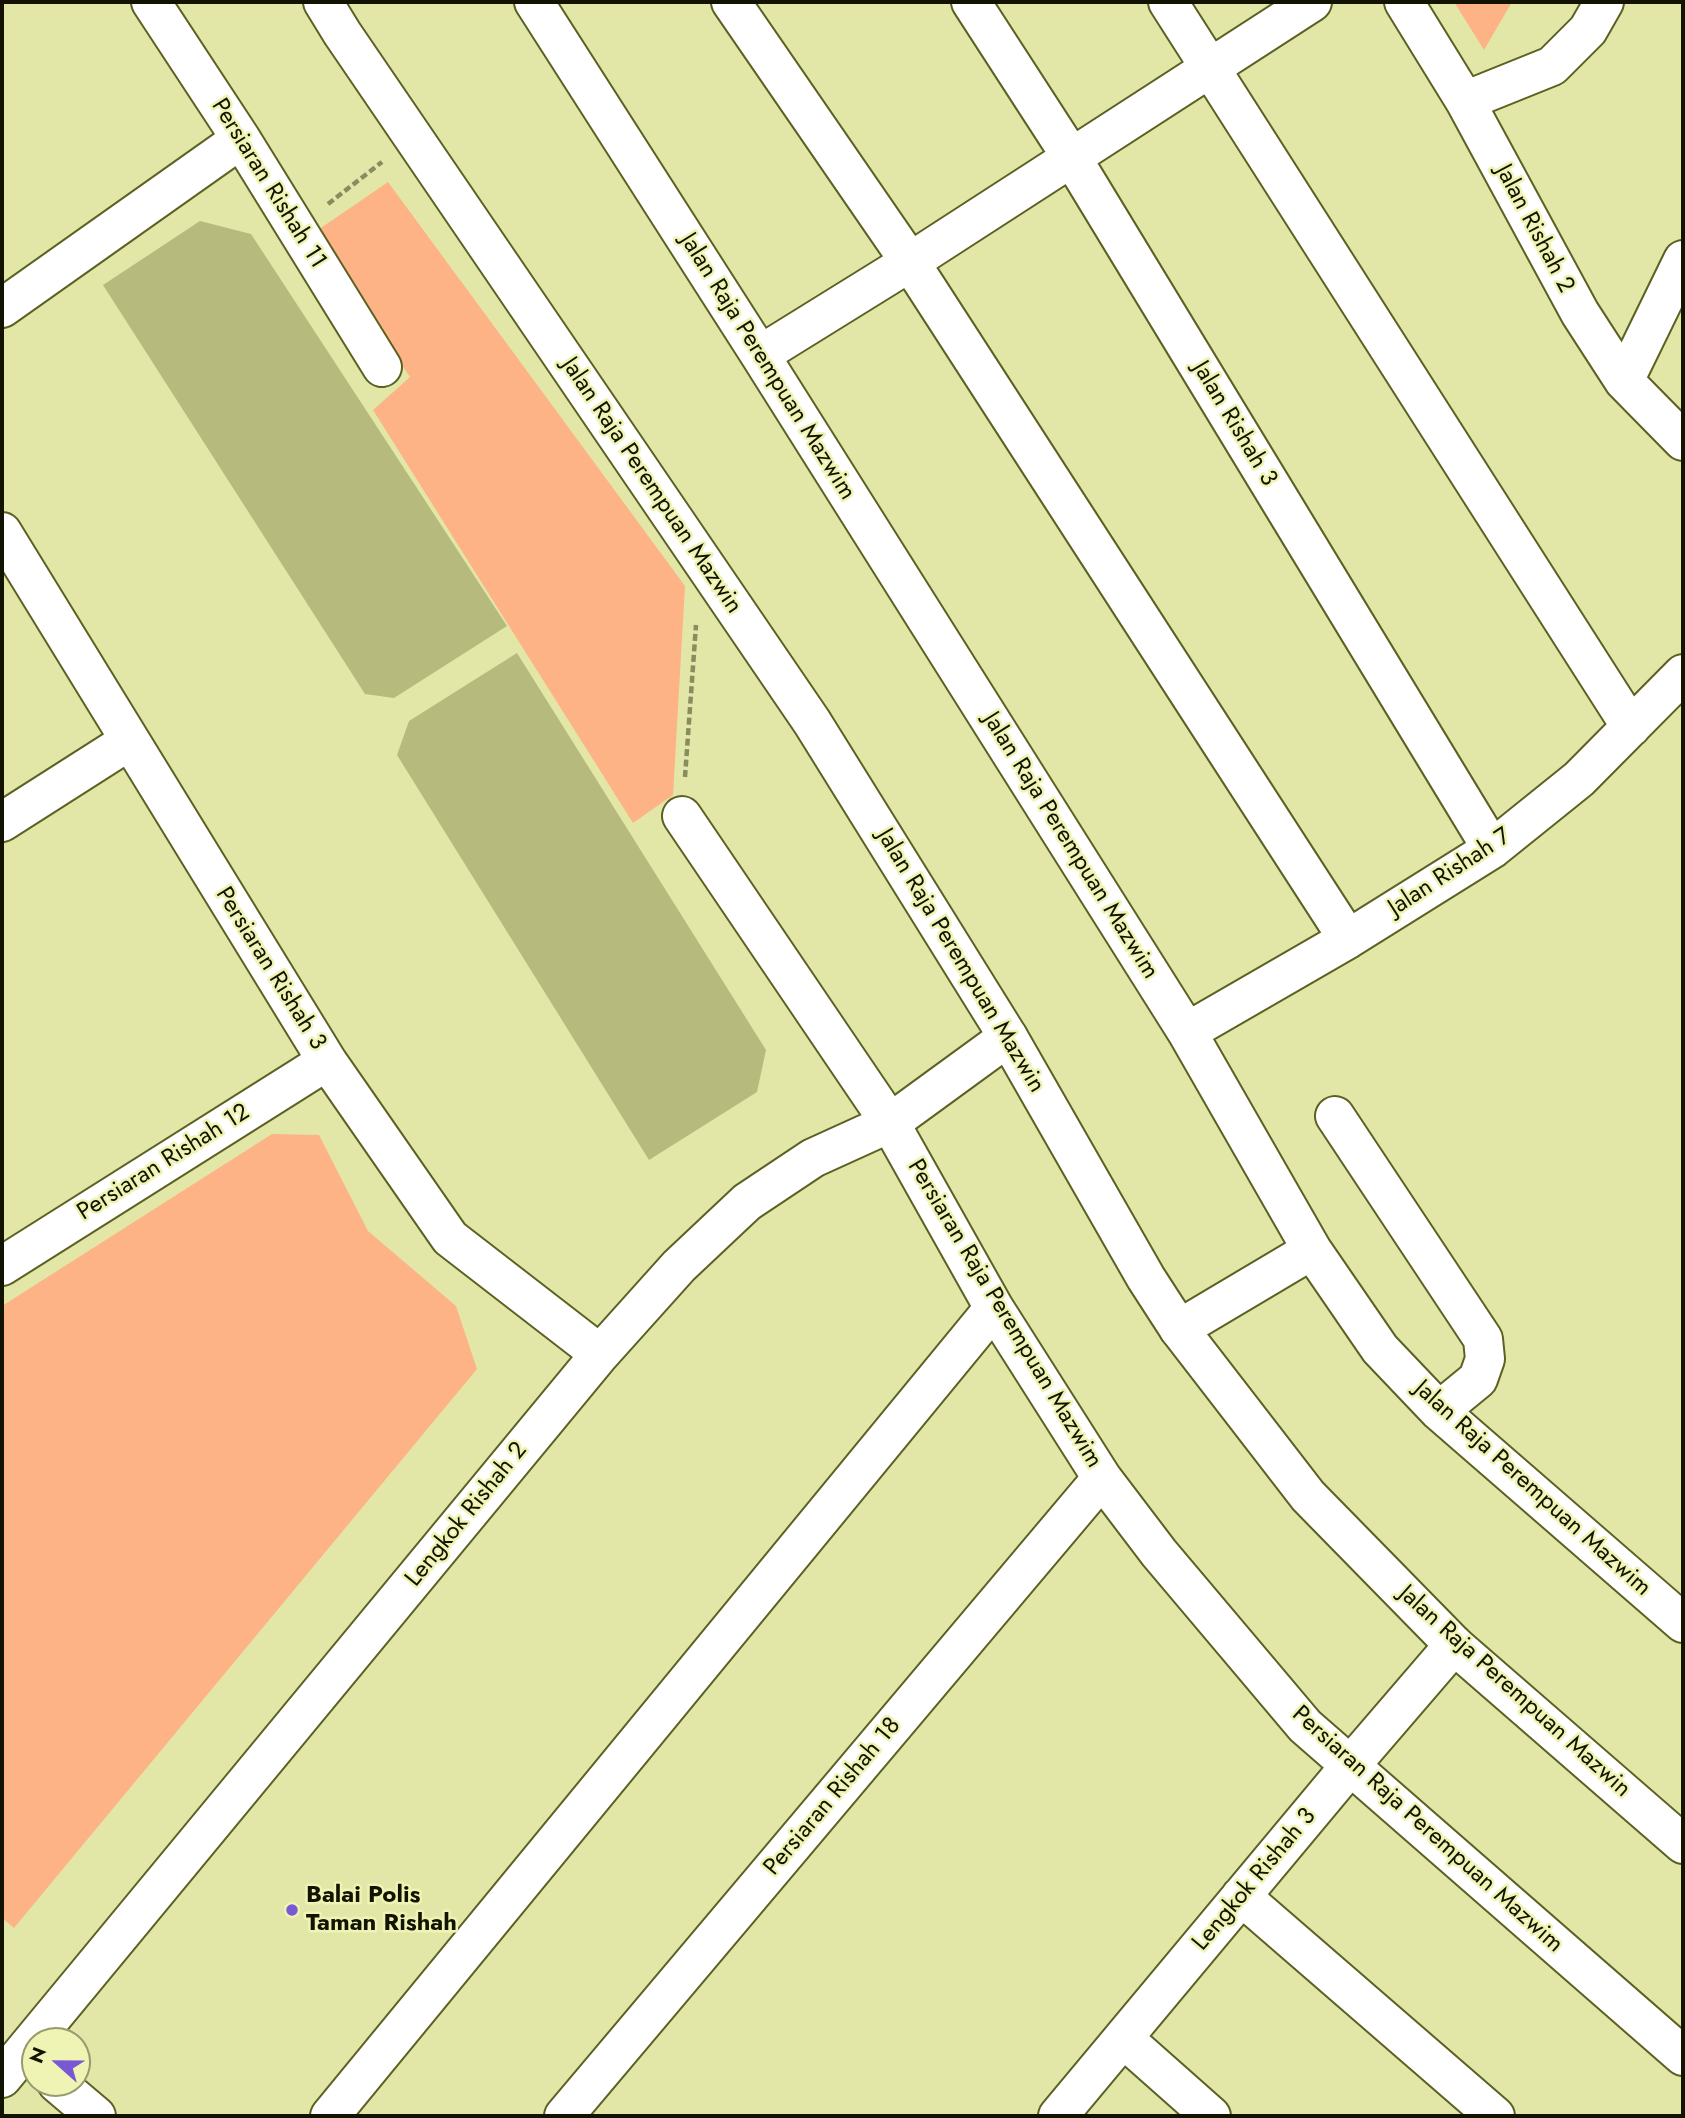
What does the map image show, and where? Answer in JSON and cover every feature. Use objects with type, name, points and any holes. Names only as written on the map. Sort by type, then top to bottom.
[{"type":"street","name":"Persiaran Rishah 11","points":[[150,2],[241,139],[382,367]]},
{"type":"street","name":"Jalan Raja Perempuan Mazwin","points":[[323,2],[812,722],[1008,1037],[1146,1278],[1179,1329],[1308,1496],[1454,1645],[1683,1844]]},
{"type":"street","name":"Jalan Raja Perempuan Mazwim","points":[[534,2],[1187,1032],[1312,1250],[1380,1349],[1438,1411],[1683,1623]]},
{"type":"street","points":[[732,2],[909,262],[1348,939]]},
{"type":"street","name":"Jalan Rishah 3","points":[[971,2],[1072,158],[1492,849]]},
{"type":"street","points":[[1168,2],[1631,727]]},
{"type":"street","points":[[760,355],[1072,158],[1312,2]]},
{"type":"street","name":"Jalan Rishah 2","points":[[1404,2],[1465,101],[1580,313],[1624,381],[1683,441]]},
{"type":"street","points":[[1465,101],[1552,66],[1587,30],[1604,2]]},
{"type":"street","points":[[2,308],[241,139]]},
{"type":"street","points":[[1624,381],[1683,260]]},
{"type":"street","name":"Persiaran Rishah 3","points":[[2,532],[327,1061],[450,1238],[600,1354]]},
{"type":"street","name":"Jalan Rishah 7","points":[[1187,1032],[1348,939],[1492,849],[1579,779],[1683,674]]},
{"type":"street","points":[[2,822],[129,741]]},
{"type":"street","name":"Persiaran Raja Perempuan Mazwim","points":[[682,816],[890,1123],[994,1308],[1102,1478],[1159,1553],[1297,1717],[1683,2056]]},
{"type":"street","name":"Lengkok Rishah 2","points":[[15,2058],[600,1354],[679,1266],[747,1202],[813,1158],[890,1123],[1008,1037]]},
{"type":"street","name":"Persiaran Rishah 12","points":[[2,1266],[327,1061]]},
{"type":"street","points":[[1335,1116],[1483,1339],[1485,1359],[1478,1379],[1438,1411]]},
{"type":"street","points":[[1179,1329],[1312,1250]]},
{"type":"street","points":[[330,2116],[994,1308]]},
{"type":"street","name":"Persiaran Rishah 18","points":[[564,2116],[1102,1478]]},
{"type":"street","name":"Lengkok Rishah 3","points":[[1058,2116],[1454,1645]]},
{"type":"street","points":[[1241,1896],[1495,2116]]},
{"type":"street","points":[[1123,2038],[1211,2116]]},
{"type":"street","points":[[74,2097],[96,2116]]},
{"type":"path","points":[[296,228],[414,138]]},
{"type":"path","points":[[682,816],[701,559]]},
{"type":"shaded area","points":[[1454,2],[1512,2],[1484,50]]},
{"type":"shaded area","points":[[388,182],[685,586],[673,795],[633,823],[373,410],[410,377],[312,234]]},
{"type":"shaded area","points":[[272,1134],[319,1135],[368,1231],[456,1306],[477,1369],[14,1928],[2,1918],[2,1306]]},
{"type":"building","points":[[200,221],[251,234],[507,626],[394,698],[365,694],[103,285]]},
{"type":"building","points":[[517,653],[766,1050],[757,1092],[649,1160],[397,755],[409,721]]},
{"type":"place","name":"Balai Polis Taman Rishah","points":[[292,1910]]}]
